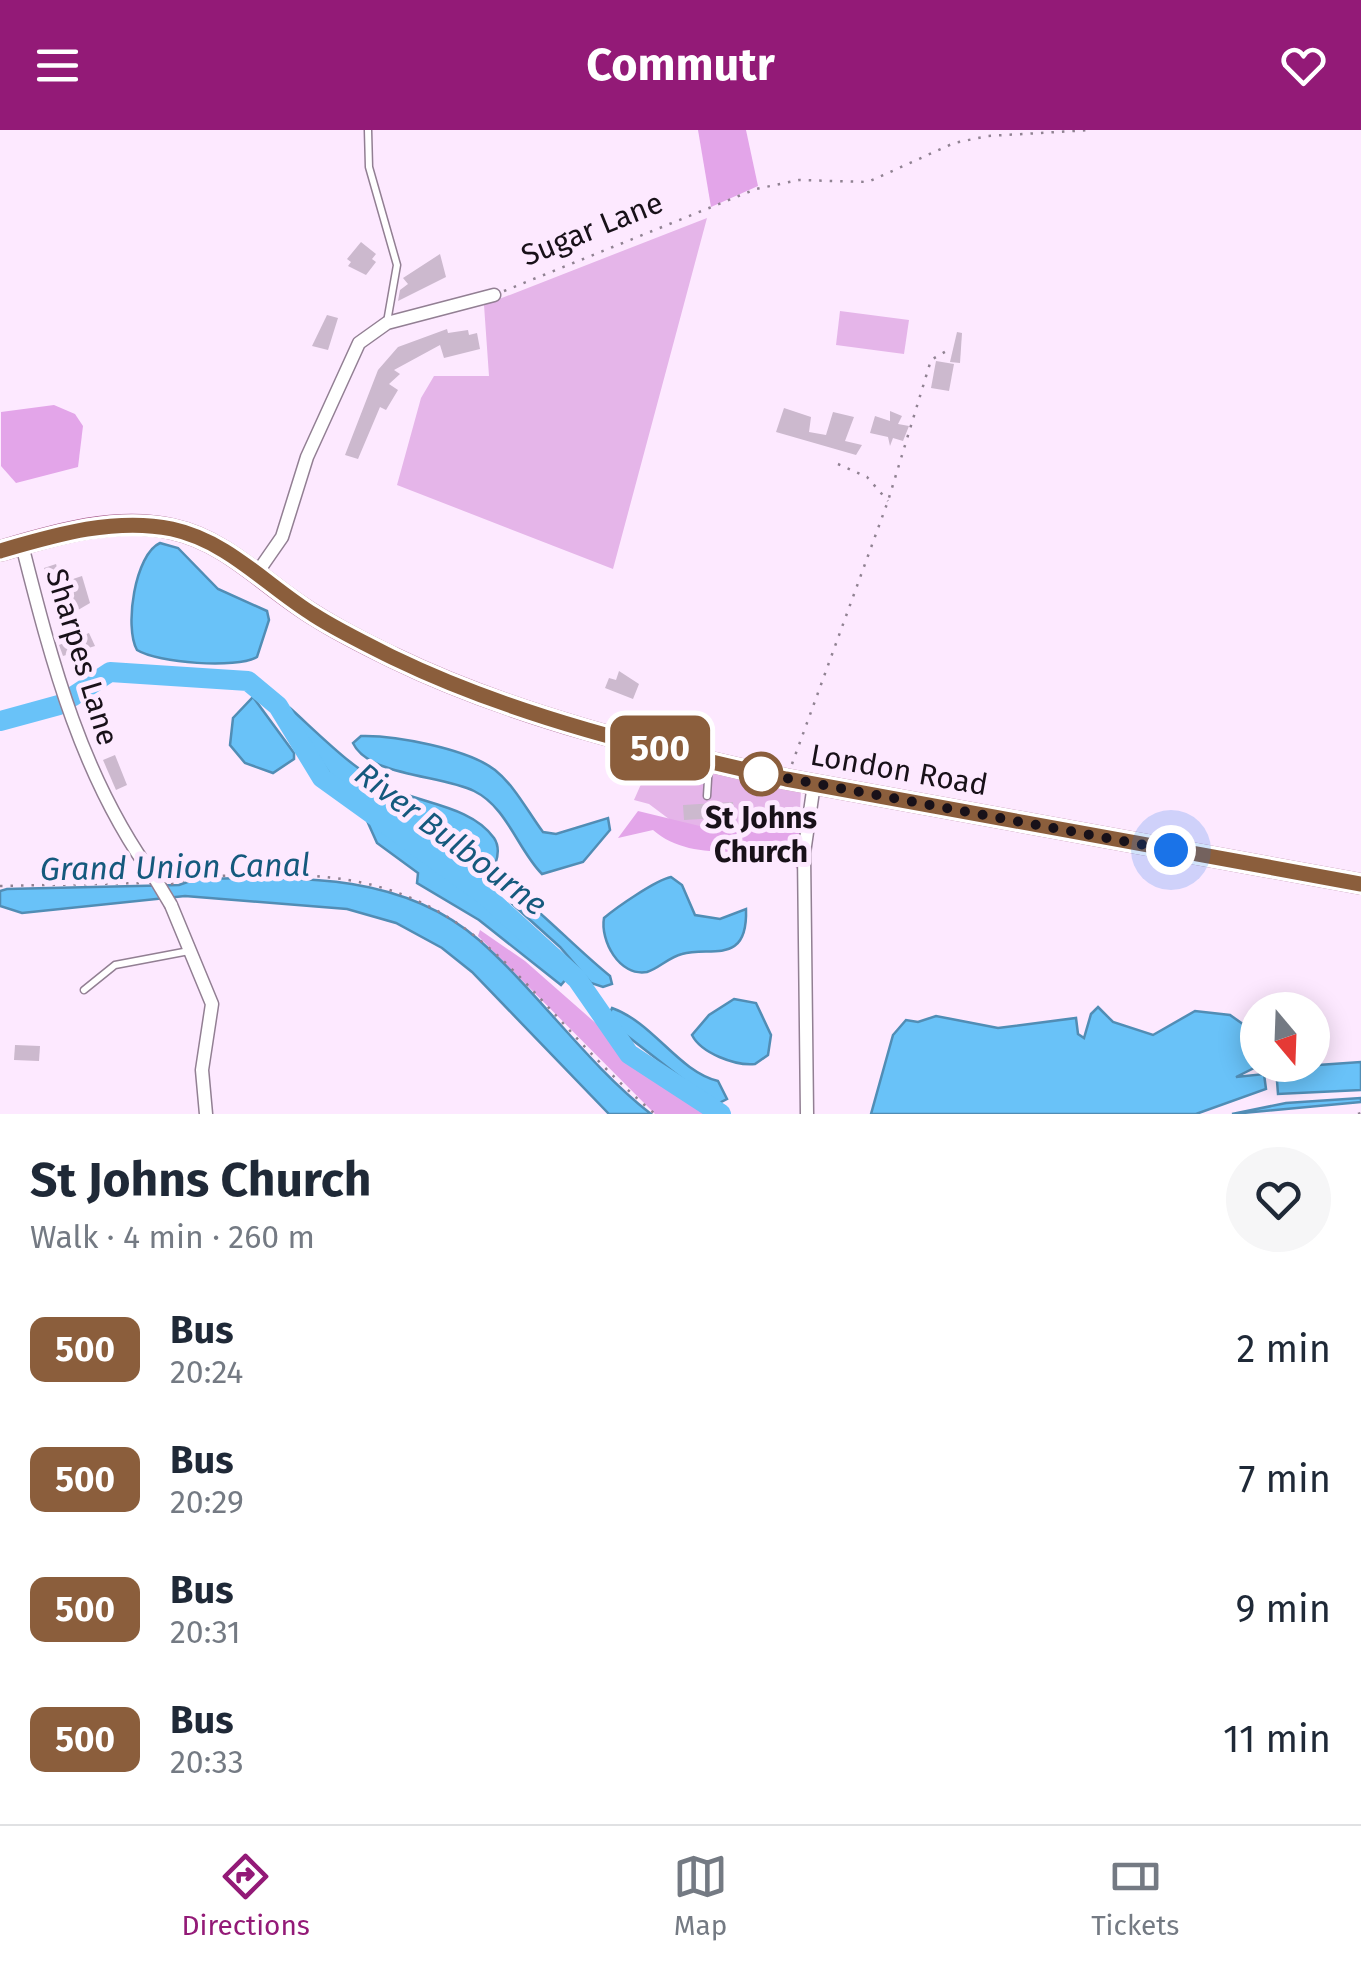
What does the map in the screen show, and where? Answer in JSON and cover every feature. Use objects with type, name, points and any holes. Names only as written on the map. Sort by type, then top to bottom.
[{"type":"main road","name":"London Road","points":[[0,551],[112,525],[150,525],[187,533],[218,547],[313,615],[462,689],[710,762],[786,779],[1361,884]]},
{"type":"street","name":"Sugar Lane","points":[[387,323],[494,295]]},
{"type":"street","points":[[257,573],[282,536],[306,457],[359,344],[387,323]]},
{"type":"street","name":"Sharpes Lane","points":[[22,545],[80,748],[137,853],[171,905],[212,1004],[202,1070],[206,1114]]},
{"type":"street","points":[[807,1114],[804,854],[814,784]]},
{"type":"lane","points":[[368,130],[370,167],[397,265],[387,323]]},
{"type":"lane","points":[[707,796],[710,762]]},
{"type":"lane","points":[[84,990],[115,965],[190,950]]},
{"type":"path","name":"Sugar Lane","points":[[494,295],[756,189],[799,180],[868,182],[954,143],[988,136],[1091,130]]},
{"type":"path","points":[[786,779],[888,501],[931,360],[948,350]]},
{"type":"path","points":[[838,464],[867,477],[888,501]]},
{"type":"path","points":[[0,886],[157,882],[193,876],[323,876],[377,884],[402,893],[478,936],[655,1114]]},
{"type":"shaded area","points":[[698,130],[746,130],[758,186],[711,207]]},
{"type":"shaded area","points":[[707,218],[613,569],[397,485],[421,398],[434,376],[489,376],[484,305]]},
{"type":"shaded area","points":[[840,311],[909,320],[904,354],[836,345]]},
{"type":"shaded area","points":[[54,405],[75,414],[83,426],[78,467],[16,483],[1,466],[1,412]]},
{"type":"shaded area","points":[[653,757],[801,789],[799,834],[685,831],[649,804],[634,800]]},
{"type":"shaded area","points":[[638,811],[716,830],[801,831],[797,869],[783,851],[697,850],[653,830],[618,838]]},
{"type":"shaded area","points":[[480,930],[525,961],[657,1077],[721,1114],[655,1114],[478,936]]},
{"type":"water","points":[[160,543],[178,548],[218,589],[267,611],[269,620],[257,657],[232,663],[197,663],[137,650],[132,625],[134,592],[144,561]]},
{"type":"water","points":[[253,697],[294,753],[294,759],[273,773],[245,763],[230,745],[233,718]]},
{"type":"water","points":[[290,708],[342,755],[384,785],[463,814],[485,828],[498,850],[493,870],[482,887],[332,777],[286,711]]},
{"type":"water","points":[[361,736],[431,745],[483,762],[509,784],[543,832],[556,834],[608,818],[610,830],[583,862],[542,874],[504,818],[485,798],[460,786],[374,762],[353,743]]},
{"type":"water","points":[[364,814],[487,901],[567,978],[561,985],[479,920],[417,883],[418,873],[377,843]]},
{"type":"water","points":[[671,877],[682,885],[695,915],[720,919],[746,909],[741,939],[726,950],[677,956],[647,972],[628,969],[608,946],[604,918],[647,888]]},
{"type":"water","points":[[196,879],[308,879],[345,883],[415,901],[448,917],[501,961],[606,1073],[651,1114],[609,1114],[472,972],[442,948],[396,923],[347,909],[185,896],[22,913],[0,906],[0,891],[7,889],[179,885]]},
{"type":"water","points":[[513,896],[520,896],[543,916],[610,976],[612,984],[603,987],[591,983],[560,947],[510,902]]},
{"type":"water","points":[[734,999],[756,1003],[771,1035],[768,1055],[755,1064],[719,1057],[692,1035],[709,1015]]},
{"type":"water","points":[[1098,1007],[1113,1022],[1153,1035],[1195,1011],[1230,1015],[1240,1022],[1240,1075],[1236,1077],[1240,1077],[1240,1082],[1265,1082],[1266,1089],[1196,1114],[871,1114],[893,1035],[906,1020],[918,1022],[936,1016],[998,1028],[1076,1018],[1078,1034],[1084,1038],[1091,1014]]},
{"type":"water","points":[[612,1008],[641,1024],[690,1067],[718,1081],[727,1099],[717,1104],[707,1098],[626,1035],[609,1015]]},
{"type":"water","points":[[1361,1062],[1361,1090],[1278,1094],[1277,1082],[1330,1082],[1330,1064]]},
{"type":"water","points":[[1361,1098],[1361,1102],[1232,1114],[1286,1103]]},
{"type":"building","points":[[361,242],[376,254],[372,259],[376,262],[366,275],[348,266],[351,262],[347,259]]},
{"type":"building","points":[[440,254],[446,277],[398,301],[400,290],[408,284],[403,278]]},
{"type":"building","points":[[327,315],[338,318],[328,350],[312,346]]},
{"type":"building","points":[[447,329],[448,333],[477,333],[480,349],[444,358],[440,345],[394,370],[400,374],[389,384],[398,390],[386,410],[380,407],[358,459],[345,455],[378,370],[398,347]]},
{"type":"building","points":[[957,332],[962,333],[960,363],[950,362]]},
{"type":"building","points":[[936,361],[954,364],[949,391],[931,388]]},
{"type":"building","points":[[784,408],[811,417],[809,432],[826,435],[833,412],[854,417],[845,441],[862,445],[856,455],[776,432]]},
{"type":"building","points":[[890,411],[902,416],[898,424],[909,426],[903,441],[893,438],[890,446],[888,437],[870,433],[875,416],[890,421]]},
{"type":"building","points":[[56,564],[60,578],[48,581],[44,568]]},
{"type":"building","points":[[82,576],[90,603],[73,613],[67,581]]},
{"type":"building","points":[[89,633],[95,646],[63,656],[59,645]]},
{"type":"building","points":[[619,671],[639,684],[633,699],[605,688],[609,678],[616,680]]},
{"type":"building","points":[[115,755],[127,785],[116,790],[103,760]]},
{"type":"building","points":[[733,802],[734,817],[684,820],[683,805]]},
{"type":"building","points":[[15,1045],[40,1046],[39,1061],[14,1060]]},
{"type":"waterway","name":"River Bulbourne","points":[[72,697],[110,672],[248,681],[278,706],[322,778],[486,896],[577,979],[629,1054],[721,1114]]},
{"type":"waterway","name":"River Bulbourne","points":[[0,721],[59,705]]},
{"type":"bus line","name":"500","points":[[0,551],[112,525],[171,529],[218,547],[313,615],[392,657],[496,700],[710,762],[786,779],[1361,884]]},
{"type":"place","name":"St Johns Church","points":[[761,774]]},
{"type":"route","points":[[761,774],[748,771],[1171,850]]},
{"type":"water label","name":"Grand Union Canal","points":[[175,867]]}]
